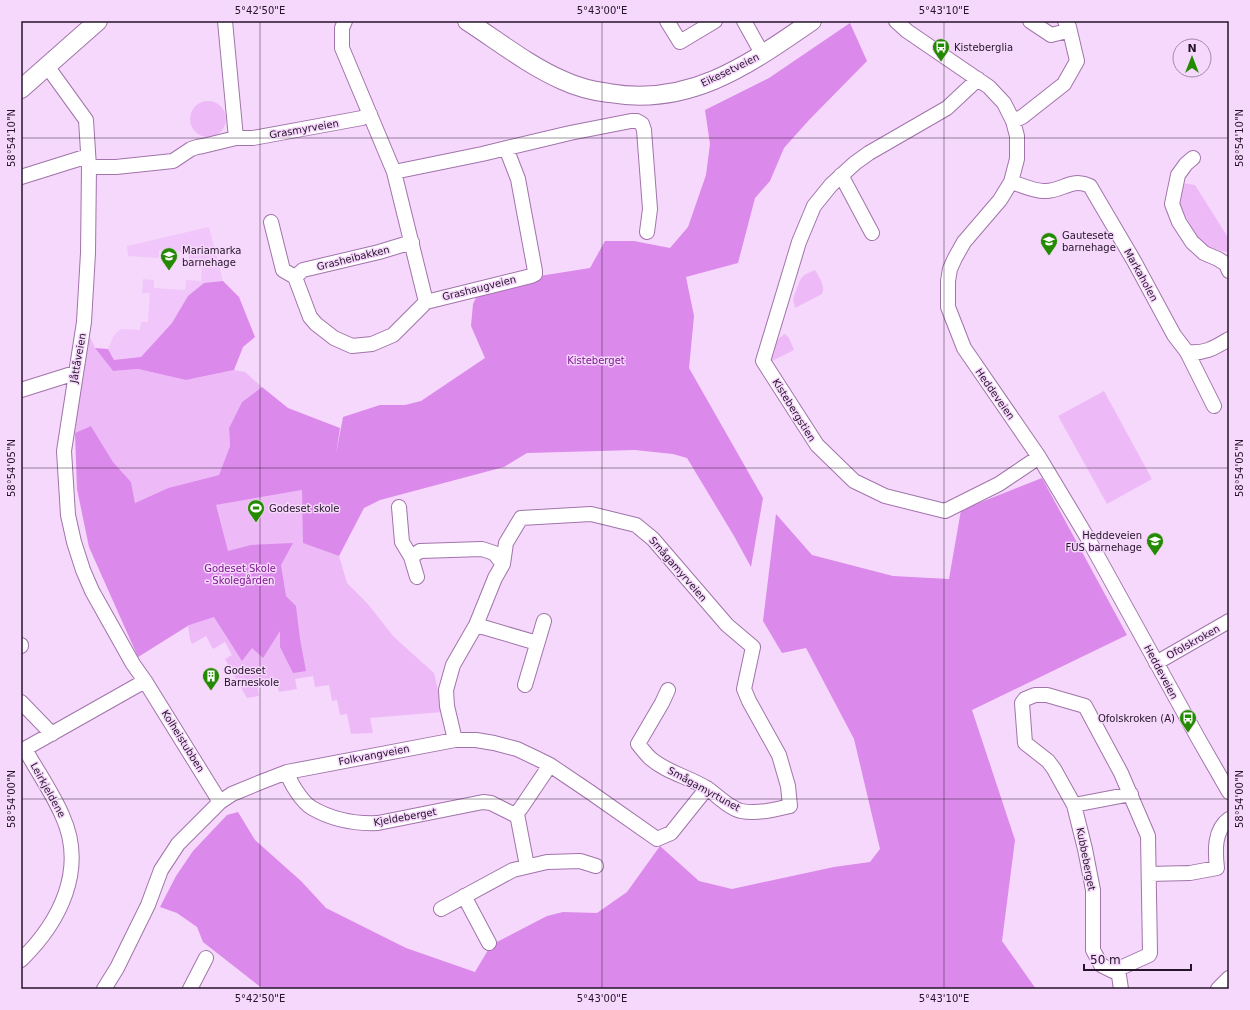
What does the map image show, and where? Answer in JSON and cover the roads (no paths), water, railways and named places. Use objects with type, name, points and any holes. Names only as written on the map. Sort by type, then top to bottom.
[{"type":"main road","points":[[21,88],[98,21]]},
{"type":"main road","name":"Eikesetveien","points":[[467,21],[530,63],[560,80],[594,91],[634,97],[674,93],[705,83],[732,71],[763,54],[812,21]]},
{"type":"street","points":[[225,21],[236,138]]},
{"type":"street","points":[[271,222],[283,270],[295,277],[310,317],[316,324],[334,338],[352,346],[372,344],[393,335],[426,302],[394,172],[342,48],[342,28],[345,21]]},
{"type":"street","points":[[667,21],[680,42],[716,21]]},
{"type":"street","points":[[744,21],[763,54]]},
{"type":"street","name":"Heddeveien","points":[[896,21],[907,31],[989,87],[1004,103],[1013,121],[1017,136],[1017,159],[1011,182],[1000,200],[964,242],[955,258],[950,269],[948,281],[948,307],[964,348],[1039,457],[1087,537],[1229,792]]},
{"type":"street","points":[[1030,21],[1051,35],[1063,32],[1067,24]]},
{"type":"street","points":[[1013,121],[1022,117],[1064,84],[1077,61],[1067,24]]},
{"type":"street","name":"Jåttåveien","points":[[47,66],[86,120],[89,161],[88,253],[84,315],[64,451],[68,515],[74,542],[83,570],[92,591],[124,650]]},
{"type":"street","points":[[872,233],[841,175],[869,153],[947,108],[978,80]]},
{"type":"street","name":"Grasmyrveien","points":[[21,177],[89,161],[116,167],[173,161],[197,146],[203,146],[236,138],[253,138],[362,118],[370,114]]},
{"type":"street","points":[[394,172],[506,148],[570,132],[637,121],[642,124],[644,130],[644,147],[650,202],[647,232]]},
{"type":"street","name":"Grashaugveien","points":[[426,302],[498,285],[535,274],[518,179],[506,148]]},
{"type":"street","points":[[1193,158],[1186,164],[1178,175],[1172,204],[1180,222],[1192,242],[1204,253],[1228,265]]},
{"type":"street","name":"Kistebergstien","points":[[841,175],[814,206],[806,224],[799,242],[763,361],[817,445],[854,481],[885,496],[945,511],[999,484],[1039,457]]},
{"type":"street","name":"Markaholen","points":[[1011,182],[1046,192],[1078,182],[1090,186],[1134,261],[1174,335],[1187,352],[1214,406]]},
{"type":"street","name":"Grasheibakken","points":[[295,277],[303,270],[379,252],[412,242]]},
{"type":"street","points":[[1187,352],[1204,352],[1229,339]]},
{"type":"street","points":[[21,390],[75,373]]},
{"type":"street","points":[[399,507],[402,542],[411,557],[417,577]]},
{"type":"street","name":"Smågamyrveien","points":[[456,740],[447,706],[446,690],[453,665],[476,625],[495,578],[503,564],[506,542],[521,518],[591,514],[636,525],[654,539],[727,625],[753,647]]},
{"type":"street","points":[[411,557],[420,551],[482,549],[494,553],[503,564]]},
{"type":"street","points":[[525,685],[544,621]]},
{"type":"street","name":"Ofolskroken","points":[[1156,663],[1229,622]]},
{"type":"street","points":[[476,625],[537,643]]},
{"type":"street","name":"Smågamyrtunet","points":[[668,690],[638,744],[650,758],[664,767],[707,788],[721,800],[739,810],[750,812],[790,806],[788,786],[779,755],[744,689],[753,647]]},
{"type":"street","name":"Kolheistubben","points":[[124,650],[145,681],[220,802]]},
{"type":"street","points":[[23,750],[145,681]]},
{"type":"street","name":"Kubbeberget","points":[[1035,695],[1047,695],[1085,706],[1122,773],[1148,836],[1150,953],[1149,955],[1113,971],[1101,965],[1093,950],[1093,890],[1074,805],[1048,761],[1025,743],[1022,703],[1024,699],[1035,695]]},
{"type":"street","points":[[21,702],[52,734]]},
{"type":"street","name":"Folkvangveien","points":[[104,989],[117,968],[148,905],[162,870],[178,844],[220,802],[232,794],[287,772],[456,740],[494,742],[517,749],[550,765],[657,839],[671,833],[707,788]]},
{"type":"street","name":"Leirkjeldene","points":[[21,960],[36,945],[49,928],[61,905],[68,887],[71,864],[71,845],[67,827],[62,815],[23,750]]},
{"type":"street","points":[[527,866],[517,814],[550,765]]},
{"type":"street","name":"Kjeldeberget","points":[[287,772],[289,779],[310,807],[335,818],[362,824],[378,823],[483,802],[491,803],[515,815],[517,814]]},
{"type":"street","points":[[1074,805],[1131,794]]},
{"type":"street","points":[[1149,874],[1190,873],[1217,868],[1216,858],[1218,833],[1221,826],[1229,820]]},
{"type":"street","points":[[441,909],[513,870],[527,866],[546,862],[580,861],[596,866]]},
{"type":"street","points":[[464,896],[489,943]]},
{"type":"street","points":[[190,989],[206,958]]},
{"type":"street","points":[[1118,969],[1121,989]]},
{"type":"street","points":[[1218,989],[1229,978]]},
{"type":"place","name":"Kisteberglia","points":[[941,62]]},
{"type":"place","name":"Gautesete barnehage","points":[[1049,256]]},
{"type":"place","name":"Mariamarka barnehage","points":[[169,271]]},
{"type":"place","name":"Godeset skole","points":[[256,523]]},
{"type":"place","name":"Heddeveien FUS barnehage","points":[[1155,556]]},
{"type":"place","name":"Godeset Barneskole","points":[[211,691]]},
{"type":"place","name":"Ofolskroken (A)","points":[[1188,733]]},
{"type":"park label","name":"Kisteberget","points":[[596,360]]},
{"type":"park label","name":"Godeset Skole - Skolegården","points":[[240,574]]}]
